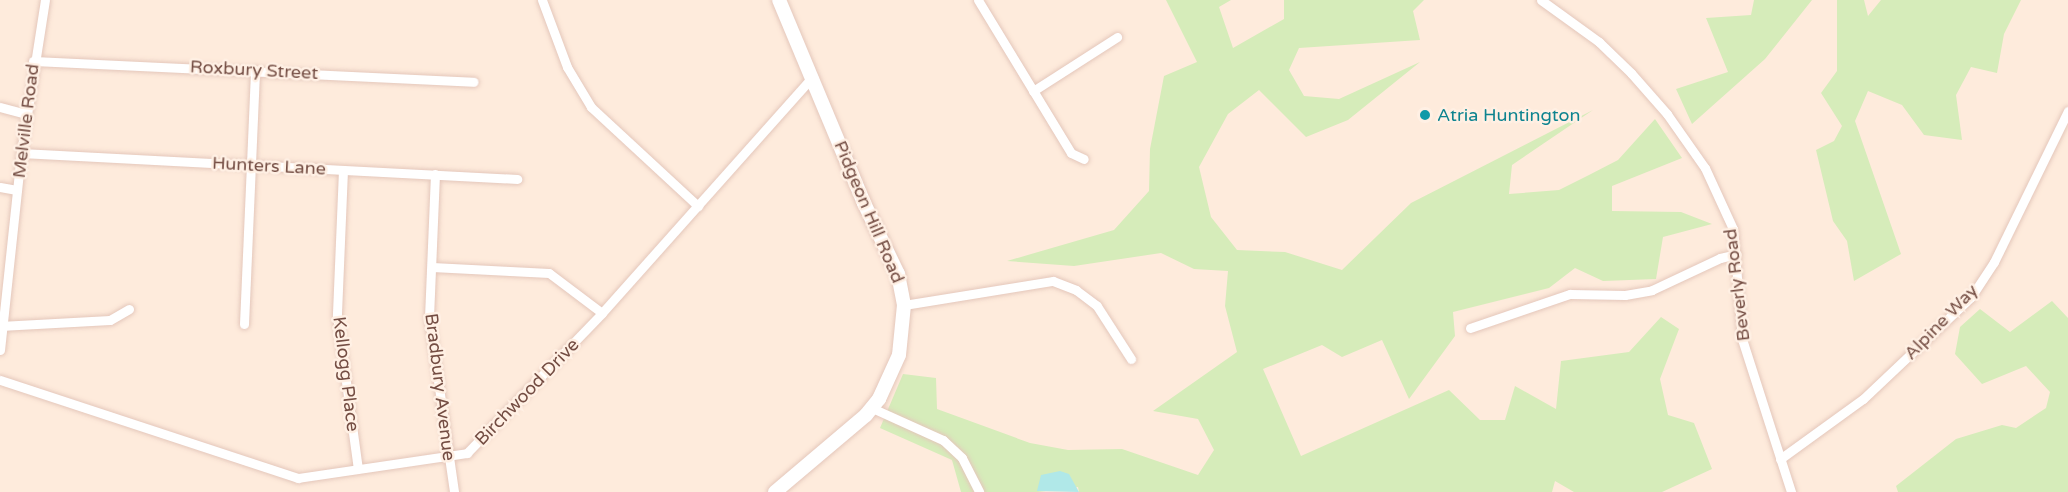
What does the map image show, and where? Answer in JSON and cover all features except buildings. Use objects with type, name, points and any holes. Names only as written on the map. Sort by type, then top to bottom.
[{"type":"street","name":"Melville Road","points":[[0,350],[0,326],[16,190],[33,61],[45,0]]},
{"type":"street","points":[[542,0],[567,67],[591,107],[698,206]]},
{"type":"street","name":"Pidgeon Hill Road","points":[[774,492],[872,408],[890,380],[899,355],[904,305],[898,274],[864,204],[813,76],[779,0]]},
{"type":"street","points":[[978,0],[1071,153],[1084,159]]},
{"type":"street","name":"Beverly Road","points":[[1541,0],[1599,42],[1667,114],[1705,168],[1733,229],[1737,254],[1739,325],[1791,492]]},
{"type":"street","points":[[1033,91],[1117,37]]},
{"type":"street","name":"Roxbury Street","points":[[33,61],[474,82]]},
{"type":"street","points":[[244,324],[255,70]]},
{"type":"street","name":"Birchwood Drive","points":[[0,380],[298,478],[467,453],[602,313],[813,76]]},
{"type":"street","points":[[0,107],[26,114]]},
{"type":"street","name":"Alpine Way","points":[[1780,459],[1863,399],[1971,297],[1994,262],[2068,111]]},
{"type":"street","name":"Hunters Lane","points":[[21,153],[518,179]]},
{"type":"street","name":"Kellogg Place","points":[[343,170],[337,316],[358,469]]},
{"type":"street","name":"Bradbury Avenue","points":[[435,174],[429,318],[454,492]]},
{"type":"street","points":[[0,187],[16,190]]},
{"type":"street","points":[[1470,328],[1570,294],[1625,295],[1652,290],[1720,258],[1737,254]]},
{"type":"street","points":[[432,267],[549,273],[602,313]]},
{"type":"street","points":[[904,305],[1053,281],[1076,290],[1097,306],[1131,359]]},
{"type":"street","points":[[0,326],[110,320],[129,309]]},
{"type":"street","points":[[872,408],[943,440],[962,458],[979,492]]},
{"type":"green space","points":[[1166,0],[1231,0],[1219,7],[1233,48],[1284,19],[1284,0],[1424,0],[1413,11],[1420,40],[1299,48],[1289,70],[1304,96],[1339,99],[1420,62],[1348,120],[1306,137],[1259,90],[1228,114],[1199,167],[1211,217],[1237,250],[1285,252],[1342,270],[1411,203],[1593,110],[1512,165],[1509,194],[1559,190],[1589,175],[1618,160],[1655,119],[1682,158],[1612,186],[1612,211],[1681,212],[1712,224],[1663,237],[1656,279],[1603,281],[1575,268],[1549,288],[1453,312],[1455,336],[1409,399],[1382,340],[1342,357],[1322,345],[1263,369],[1301,456],[1449,390],[1480,420],[1505,420],[1515,386],[1556,409],[1561,361],[1629,352],[1661,317],[1679,329],[1660,379],[1668,415],[1694,423],[1712,469],[1662,492],[1574,492],[1555,481],[1552,492],[1079,492],[1078,487],[1038,492],[961,492],[952,460],[880,428],[903,374],[936,378],[937,409],[1030,443],[1068,450],[1122,449],[1198,475],[1214,450],[1198,419],[1153,411],[1237,352],[1225,306],[1228,271],[1194,269],[1161,253],[1074,266],[1007,261],[1114,230],[1149,191],[1150,149],[1164,76],[1197,62]]},
{"type":"green space","points":[[1754,0],[1812,0],[1765,59],[1692,124],[1676,89],[1728,72],[1706,18],[1751,15]]},
{"type":"green space","points":[[1837,0],[1864,0],[1868,16],[1881,0],[2021,0],[2004,34],[1997,73],[1971,67],[1956,95],[1962,140],[1924,135],[1902,105],[1868,91],[1855,121],[1901,254],[1854,281],[1847,241],[1833,221],[1816,150],[1834,141],[1842,126],[1821,93],[1837,71]]},
{"type":"green space","points":[[2052,301],[2068,318],[2068,492],[1898,492],[1896,486],[1956,439],[2002,425],[2016,428],[2046,408],[2050,392],[2026,366],[1982,384],[1955,354],[1960,327],[1980,309],[2010,332]]},
{"type":"water","points":[[1060,471],[1069,474],[1079,492],[1037,491],[1041,475]]},
{"type":"place","name":"Atria Huntington","points":[[1425,115]]}]
